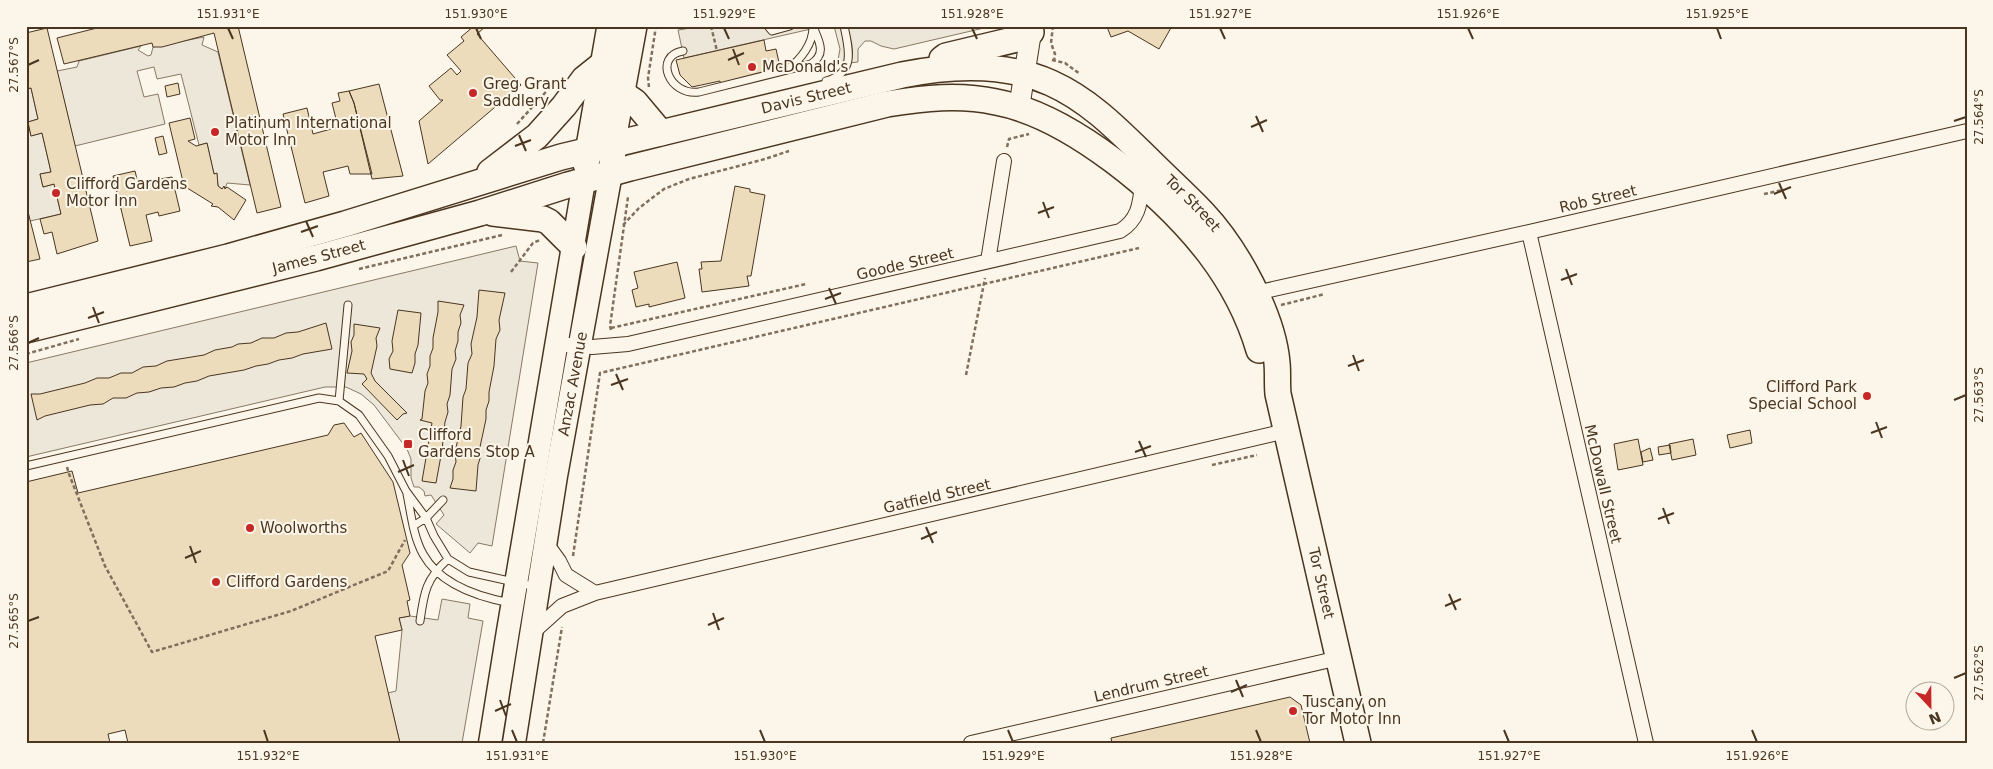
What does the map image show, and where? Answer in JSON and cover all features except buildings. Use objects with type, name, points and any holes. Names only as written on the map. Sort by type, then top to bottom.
[{"type":"highway","name":"Anzac Avenue","points":[[584,181],[610,26]]},
{"type":"highway","name":"Anzac Avenue","points":[[611,173],[634,26]]},
{"type":"highway","points":[[926,70],[946,56],[1012,40],[1039,28]]},
{"type":"highway","points":[[476,182],[537,136],[564,106],[584,79],[604,62]]},
{"type":"highway","name":"Davis Street","points":[[588,150],[661,133],[800,95],[926,70],[981,67],[1024,75]]},
{"type":"highway","name":"Tor Street","points":[[1024,75],[1050,83],[1077,98],[1110,122],[1203,213],[1230,248],[1246,295],[1252,330],[1264,367],[1278,394],[1358,743]]},
{"type":"highway","points":[[622,93],[635,102],[647,119],[661,133]]},
{"type":"highway","name":"Davis Street","points":[[611,173],[887,104],[927,98],[974,98],[1020,108]]},
{"type":"highway","name":"Tor Street","points":[[1020,108],[1043,117],[1070,132],[1142,185],[1192,233],[1246,295]]},
{"type":"highway","name":"James Street","points":[[26,307],[228,257],[345,224],[476,182],[588,150]]},
{"type":"highway","name":"James Street","points":[[26,330],[316,258],[611,173]]},
{"type":"highway","points":[[480,212],[535,216],[549,222],[574,247]]},
{"type":"main road","name":"Anzac Avenue","points":[[514,743],[532,633],[525,598],[546,543],[579,346],[611,173]]},
{"type":"main road","name":"Anzac Avenue","points":[[490,743],[525,598],[556,344],[584,181]]},
{"type":"street","points":[[1020,108],[1024,75],[1039,28]]},
{"type":"street","name":"Rob Street","points":[[1246,295],[1529,232],[1967,130]]},
{"type":"street","points":[[988,262],[1004,161]]},
{"type":"street","name":"Goode Street","points":[[556,344],[603,348],[628,344],[1120,231],[1129,226],[1138,213],[1142,185]]},
{"type":"street","name":"McDowall Street","points":[[1529,232],[1646,743]]},
{"type":"street","name":"Gatfield Street","points":[[532,633],[562,606],[595,593],[1286,430]]},
{"type":"street","points":[[546,543],[559,560],[566,575],[595,593]]},
{"type":"street","name":"Lendrum Street","points":[[971,743],[1339,658]]},
{"type":"lane","points":[[768,26],[772,31],[790,26]]},
{"type":"lane","points":[[816,84],[834,78],[847,66],[850,51],[844,26]]},
{"type":"lane","points":[[786,71],[808,46],[814,27]]},
{"type":"lane","points":[[683,51],[670,57],[667,68],[674,84],[689,93],[770,76],[811,64],[820,55],[822,45],[814,27]]},
{"type":"lane","points":[[339,401],[348,304]]},
{"type":"lane","points":[[26,466],[319,398],[339,401],[359,415],[388,456],[406,492],[426,518],[448,559],[469,572],[525,598]]},
{"type":"lane","points":[[406,492],[412,526],[422,553],[435,570],[457,586],[479,596],[525,598]]},
{"type":"lane","points":[[412,526],[426,518],[443,500]]},
{"type":"lane","points":[[420,621],[424,592],[435,570],[448,559]]},
{"type":"path","points":[[650,90],[648,78],[656,26]]},
{"type":"path","points":[[712,26],[717,51]]},
{"type":"path","points":[[1039,28],[1051,43],[1055,54],[1054,61]]},
{"type":"path","points":[[1004,161],[1009,139],[1032,133]]},
{"type":"path","points":[[623,225],[639,208],[664,189],[689,179],[765,160],[790,150]]},
{"type":"path","points":[[612,334],[611,328],[628,193]]},
{"type":"path","points":[[512,272],[533,243],[543,239]]},
{"type":"path","points":[[573,558],[600,373],[1139,248]]},
{"type":"path","points":[[966,375],[988,262]]},
{"type":"path","points":[[611,328],[806,284]]},
{"type":"path","points":[[616,363],[618,368]]},
{"type":"path","points":[[66,457],[68,474],[105,566],[152,652],[291,611],[388,571],[412,526]]},
{"type":"path","points":[[543,743],[562,625]]},
{"type":"shaded area","points":[[704,26],[749,26],[750,28],[757,26],[824,26],[684,58],[678,30]]},
{"type":"shaded area","points":[[834,26],[986,26],[894,49],[871,41],[865,41],[858,49],[858,62],[833,65],[838,60],[840,49]]},
{"type":"shaded area","name":"Platinum International Motor Inn","points":[[204,37],[202,45],[218,52],[250,185],[227,183],[225,189],[218,186],[217,174],[214,174],[207,143],[199,145],[181,74],[157,79],[154,67],[137,71],[144,97],[158,94],[165,124],[75,146],[57,71],[77,67],[79,61],[141,46],[138,50],[148,56],[151,55],[153,47]]},
{"type":"shaded area","name":"Clifford Gardens Motor Inn","points":[[31,88],[38,119],[28,122],[31,136],[42,133],[51,172],[40,174],[43,187],[54,184],[61,214],[30,221],[26,204],[26,89]]},
{"type":"shaded area","points":[[516,246],[520,261],[538,263],[492,546],[478,543],[470,553],[436,524],[444,515],[431,495],[425,496],[424,491],[419,487],[414,487],[411,478],[411,459],[407,449],[374,405],[361,394],[346,387],[325,387],[26,457],[26,363]]},
{"type":"shaded area","points":[[442,599],[470,604],[468,618],[483,621],[462,743],[400,743],[388,693],[396,691],[402,630],[399,618],[410,616],[438,620]]},
{"type":"place","name":"McDonald's","points":[[752,67]]},
{"type":"place","name":"Greg Grant Saddlery","points":[[473,93]]},
{"type":"place","name":"Platinum International Motor Inn","points":[[215,132]]},
{"type":"place","name":"Clifford Gardens Motor Inn","points":[[56,193]]},
{"type":"place","name":"Clifford Park Special School","points":[[1867,396]]},
{"type":"place","name":"Clifford Gardens Stop A","points":[[408,444]]},
{"type":"place","name":"Woolworths","points":[[250,528]]},
{"type":"place","name":"Clifford Gardens","points":[[216,582]]},
{"type":"place","name":"Tuscany on Tor Motor Inn","points":[[1293,711]]}]
